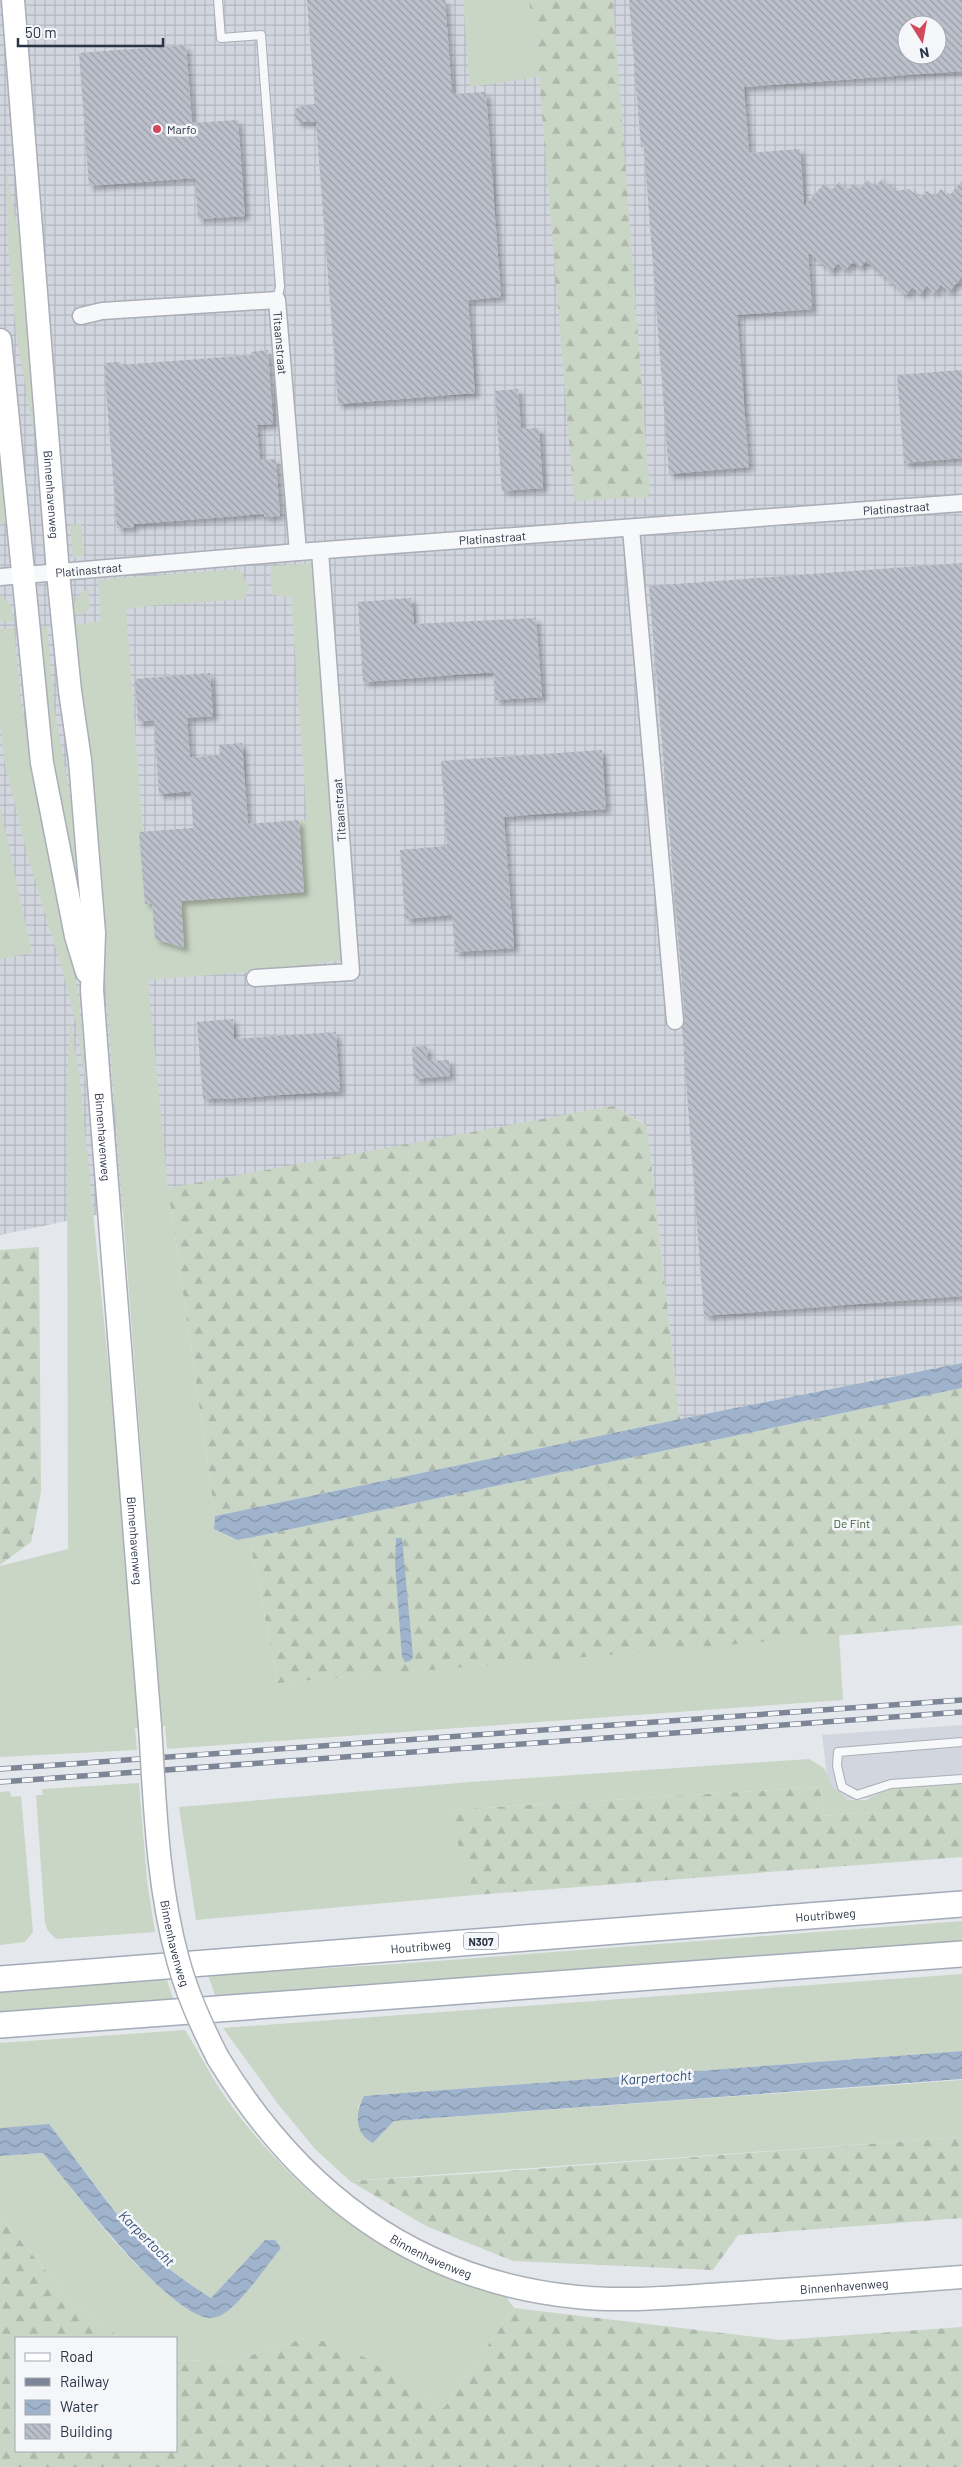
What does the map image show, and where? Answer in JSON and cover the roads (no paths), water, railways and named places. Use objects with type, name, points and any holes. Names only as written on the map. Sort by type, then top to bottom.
[{"type":"main road","name":"Binnenhavenweg","points":[[13,0],[58,573],[70,691],[80,760],[94,933],[92,990],[159,1846],[173,1939],[182,1975],[200,2020],[218,2058],[247,2104],[269,2133],[327,2191],[358,2215],[404,2244],[427,2256],[480,2277],[545,2292],[615,2299],[785,2291],[962,2277]]},
{"type":"main road","name":"Binnenhavenweg","points":[[0,340],[22,576],[29,623],[35,704],[47,793],[76,936],[92,990]]},
{"type":"main road","name":"Houtribweg","points":[[0,1978],[962,1904]]},
{"type":"main road","points":[[0,2025],[962,1954]]},
{"type":"street","name":"Titaanstraat","points":[[81,316],[102,312],[277,300],[298,552]]},
{"type":"street","name":"Platinastraat","points":[[0,577],[320,550],[631,529],[962,503]]},
{"type":"street","points":[[631,529],[675,1021]]},
{"type":"street","name":"Titaanstraat","points":[[255,978],[351,972],[320,550]]},
{"type":"lane","points":[[218,0],[221,38],[261,35],[280,287],[277,300]]},
{"type":"lane","points":[[962,1742],[838,1752],[837,1766],[842,1787],[857,1795],[890,1784],[962,1779]]},
{"type":"water","points":[[962,1363],[962,1388],[249,1538],[237,1540],[214,1529],[215,1516],[680,1419]]},
{"type":"water","points":[[396,1538],[402,1538],[413,1657],[410,1661],[405,1662],[402,1657],[395,1563]]},
{"type":"water","name":"Karpertocht","points":[[962,2051],[962,2079],[394,2121],[373,2143],[362,2134],[358,2122],[359,2109],[364,2096]]},
{"type":"water","points":[[49,2124],[118,2216],[148,2250],[164,2265],[211,2298],[265,2240],[275,2240],[281,2248],[245,2294],[220,2316],[210,2318],[191,2311],[169,2295],[145,2273],[97,2220],[43,2153],[0,2156],[0,2128]]},
{"type":"railway","points":[[0,1769],[962,1700]]},
{"type":"railway","points":[[0,1782],[962,1712]]},
{"type":"place","name":"Marfo","points":[[157,129]]},
{"type":"park label","name":"De Fint","points":[[852,1523]]}]
